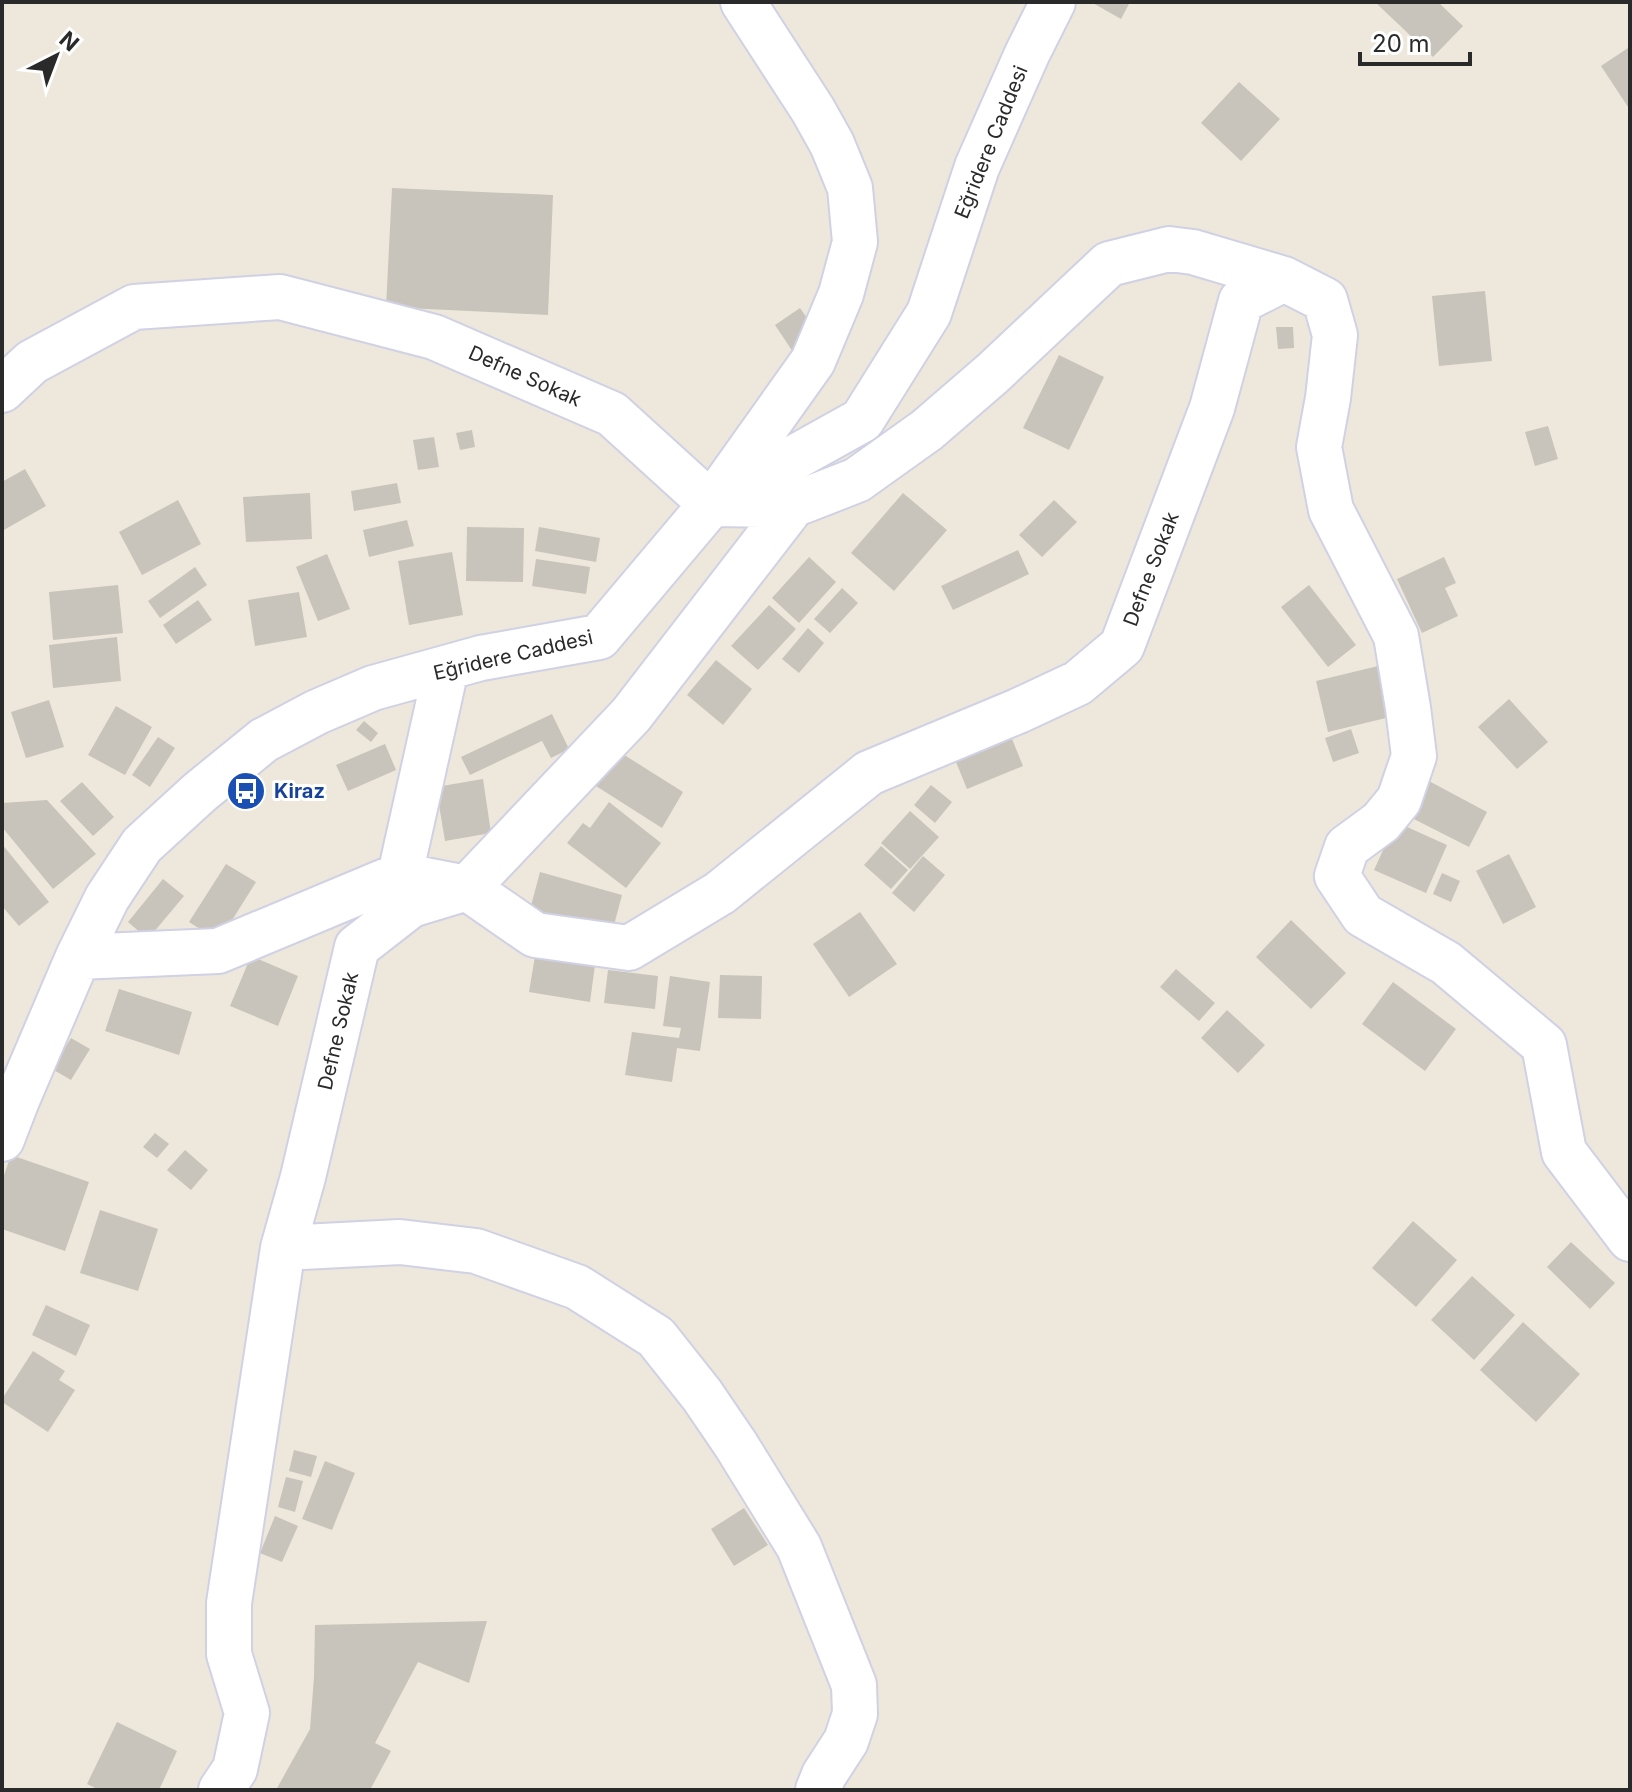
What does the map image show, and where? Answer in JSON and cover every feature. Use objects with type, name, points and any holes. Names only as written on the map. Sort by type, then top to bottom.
[{"type":"street","name":"Eğridere Caddesi","points":[[2,1139],[78,957],[107,898],[142,845],[200,792],[264,740],[317,712],[373,688],[481,658],[599,637],[711,504],[862,420],[929,313],[977,167],[1053,2]]},
{"type":"street","points":[[711,504],[813,361],[841,294],[855,242],[850,188],[832,144],[761,12]]},
{"type":"street","points":[[711,504],[793,505],[857,480],[927,430],[1109,264],[1169,249],[1193,252],[1284,279],[1325,300],[1335,335],[1319,447],[1331,510],[1396,636],[1414,756],[1399,800],[1381,822],[1347,847],[1337,876],[1363,915],[1446,963],[1544,1045],[1564,1152],[1630,1239]]},
{"type":"street","name":"Defne Sokak","points":[[221,1790],[235,1769],[247,1713],[229,1654],[229,1603],[283,1248],[303,1177],[357,947],[411,905],[467,888],[535,935],[629,948],[720,893],[869,773],[1078,683],[1122,646],[1212,408],[1241,301],[1284,279]]},
{"type":"street","name":"Defne Sokak","points":[[2,390],[32,362],[134,307],[280,297],[434,337],[612,414],[711,504]]},
{"type":"street","points":[[78,957],[218,951],[400,875],[467,888],[631,715],[793,505]]},
{"type":"street","points":[[400,875],[446,669]]},
{"type":"street","points":[[283,1248],[400,1242],[476,1251],[577,1287],[656,1337],[702,1395],[799,1547],[854,1685],[855,1714],[846,1741],[818,1790]]},
{"type":"building","points":[[1091,2],[1130,2],[1121,19]]},
{"type":"building","points":[[1375,2],[1438,2],[1463,26],[1433,57]]},
{"type":"building","points":[[1628,48],[1630,51],[1630,110],[1601,66]]},
{"type":"building","points":[[1239,82],[1280,119],[1241,161],[1201,123]]},
{"type":"building","points":[[392,188],[553,195],[548,315],[386,307]]},
{"type":"building","points":[[1485,291],[1492,361],[1439,366],[1432,296]]},
{"type":"building","points":[[800,308],[819,335],[793,352],[775,325]]},
{"type":"building","points":[[1276,327],[1293,327],[1294,348],[1278,349]]},
{"type":"building","points":[[1059,355],[1104,377],[1069,450],[1023,428]]},
{"type":"building","points":[[1548,426],[1558,459],[1535,466],[1525,432]]},
{"type":"building","points":[[472,430],[475,447],[460,450],[456,433]]},
{"type":"building","points":[[434,437],[439,467],[418,470],[413,440]]},
{"type":"building","points":[[25,469],[46,506],[2,531],[2,482]]},
{"type":"building","points":[[397,483],[401,503],[354,511],[351,491]]},
{"type":"building","points":[[310,493],[312,539],[246,542],[243,497]]},
{"type":"building","points":[[903,493],[947,530],[894,591],[851,553]]},
{"type":"building","points":[[178,500],[201,544],[142,575],[119,532]]},
{"type":"building","points":[[1054,500],[1077,522],[1042,557],[1019,535]]},
{"type":"building","points":[[407,520],[414,546],[369,557],[363,530]]},
{"type":"building","points":[[467,527],[524,528],[523,582],[466,581]]},
{"type":"building","points":[[539,527],[600,538],[596,562],[535,551]]},
{"type":"building","points":[[1018,550],[1029,574],[953,610],[941,586]]},
{"type":"building","points":[[452,552],[463,615],[409,625],[398,561]]},
{"type":"building","points":[[327,554],[350,609],[318,621],[296,567]]},
{"type":"building","points":[[809,557],[836,582],[799,623],[772,598]]},
{"type":"building","points":[[1444,557],[1456,583],[1445,588],[1458,616],[1422,633],[1397,579]]},
{"type":"building","points":[[536,559],[590,567],[586,594],[532,586]]},
{"type":"building","points":[[195,567],[207,585],[160,618],[148,601]]},
{"type":"building","points":[[118,585],[123,633],[53,640],[49,592]]},
{"type":"building","points":[[1309,585],[1356,645],[1328,667],[1281,607]]},
{"type":"building","points":[[842,588],[858,603],[830,633],[814,619]]},
{"type":"building","points":[[299,592],[307,637],[255,646],[248,600]]},
{"type":"building","points":[[198,600],[212,620],[176,644],[163,625]]},
{"type":"building","points":[[769,605],[796,629],[758,670],[731,646]]},
{"type":"building","points":[[808,628],[824,643],[799,673],[782,659]]},
{"type":"building","points":[[117,637],[121,681],[53,688],[49,645]]},
{"type":"building","points":[[716,660],[752,689],[723,725],[687,695]]},
{"type":"building","points":[[1378,666],[1390,717],[1328,732],[1316,681]]},
{"type":"building","points":[[1509,699],[1548,742],[1517,769],[1478,727]]},
{"type":"building","points":[[49,700],[64,747],[26,758],[11,712]]},
{"type":"building","points":[[116,706],[152,727],[125,775],[88,755]]},
{"type":"building","points":[[552,714],[569,749],[551,758],[542,741],[470,775],[461,757]]},
{"type":"building","points":[[364,721],[378,733],[371,742],[356,730]]},
{"type":"building","points":[[1351,729],[1359,753],[1333,762],[1325,738]]},
{"type":"building","points":[[158,737],[175,748],[150,787],[132,775]]},
{"type":"building","points":[[1012,739],[1023,766],[967,789],[956,762]]},
{"type":"building","points":[[385,744],[396,770],[348,791],[336,765]]},
{"type":"building","points":[[618,751],[683,792],[662,828],[596,786]]},
{"type":"building","points":[[483,779],[491,833],[445,841],[436,787]]},
{"type":"building","points":[[1427,780],[1487,812],[1469,847],[1408,816]]},
{"type":"building","points":[[82,782],[114,817],[93,836],[60,801]]},
{"type":"building","points":[[931,785],[952,802],[935,823],[914,805]]},
{"type":"building","points":[[47,800],[96,854],[53,889],[2,827],[2,803]]},
{"type":"building","points":[[609,802],[661,843],[626,888],[567,843],[583,823],[590,828]]},
{"type":"building","points":[[910,811],[939,837],[910,869],[881,843]]},
{"type":"building","points":[[1396,822],[1447,845],[1426,893],[1374,870]]},
{"type":"building","points":[[2,844],[49,902],[19,926],[2,906]]},
{"type":"building","points":[[881,846],[908,870],[891,889],[864,865]]},
{"type":"building","points":[[1509,854],[1536,907],[1503,924],[1476,871]]},
{"type":"building","points":[[923,856],[945,875],[914,912],[892,893]]},
{"type":"building","points":[[226,864],[256,882],[219,941],[189,922]]},
{"type":"building","points":[[540,872],[622,895],[610,940],[528,917]]},
{"type":"building","points":[[1442,873],[1460,881],[1451,902],[1433,894]]},
{"type":"building","points":[[163,879],[184,896],[148,939],[128,922]]},
{"type":"building","points":[[860,912],[897,964],[849,997],[813,944]]},
{"type":"building","points":[[1291,920],[1346,973],[1311,1009],[1256,957]]},
{"type":"building","points":[[251,956],[298,976],[278,1026],[230,1006]]},
{"type":"building","points":[[535,956],[595,965],[590,1002],[529,992]]},
{"type":"building","points":[[1176,969],[1215,1003],[1199,1021],[1160,987]]},
{"type":"building","points":[[608,970],[658,976],[655,1009],[604,1003]]},
{"type":"building","points":[[720,975],[762,976],[761,1019],[718,1018]]},
{"type":"building","points":[[670,976],[710,982],[700,1051],[677,1048],[672,1082],[625,1075],[632,1032],[679,1038],[681,1028],[663,1026]]},
{"type":"building","points":[[1393,982],[1456,1029],[1425,1071],[1362,1024]]},
{"type":"building","points":[[119,989],[192,1012],[179,1055],[105,1031]]},
{"type":"building","points":[[1227,1010],[1265,1045],[1238,1073],[1201,1038]]},
{"type":"building","points":[[71,1038],[90,1049],[71,1080],[52,1069]]},
{"type":"building","points":[[155,1133],[169,1144],[157,1158],[143,1147]]},
{"type":"building","points":[[185,1150],[208,1170],[191,1190],[167,1170]]},
{"type":"building","points":[[11,1155],[89,1182],[65,1251],[2,1229],[2,1181]]},
{"type":"building","points":[[100,1210],[158,1229],[138,1291],[80,1273]]},
{"type":"building","points":[[1413,1221],[1457,1260],[1416,1307],[1372,1268]]},
{"type":"building","points":[[1571,1242],[1615,1283],[1590,1309],[1547,1267]]},
{"type":"building","points":[[1472,1276],[1515,1315],[1474,1360],[1431,1320]]},
{"type":"building","points":[[46,1305],[90,1325],[76,1356],[32,1335]]},
{"type":"building","points":[[1523,1322],[1580,1374],[1536,1422],[1480,1370]]},
{"type":"building","points":[[33,1351],[65,1371],[59,1380],[75,1390],[48,1432],[2,1402]]},
{"type":"building","points":[[294,1450],[317,1456],[311,1477],[289,1471]]},
{"type":"building","points":[[325,1461],[355,1473],[332,1530],[302,1519]]},
{"type":"building","points":[[286,1477],[303,1481],[295,1512],[278,1507]]},
{"type":"building","points":[[744,1508],[768,1545],[734,1566],[711,1529]]},
{"type":"building","points":[[275,1516],[298,1526],[282,1562],[260,1553]]},
{"type":"building","points":[[487,1621],[469,1683],[418,1662],[375,1743],[391,1751],[370,1790],[276,1790],[310,1729],[315,1625]]},
{"type":"building","points":[[117,1722],[177,1751],[159,1790],[99,1790],[87,1784]]},
{"type":"place","name":"Kiraz","points":[[246,791]]}]
